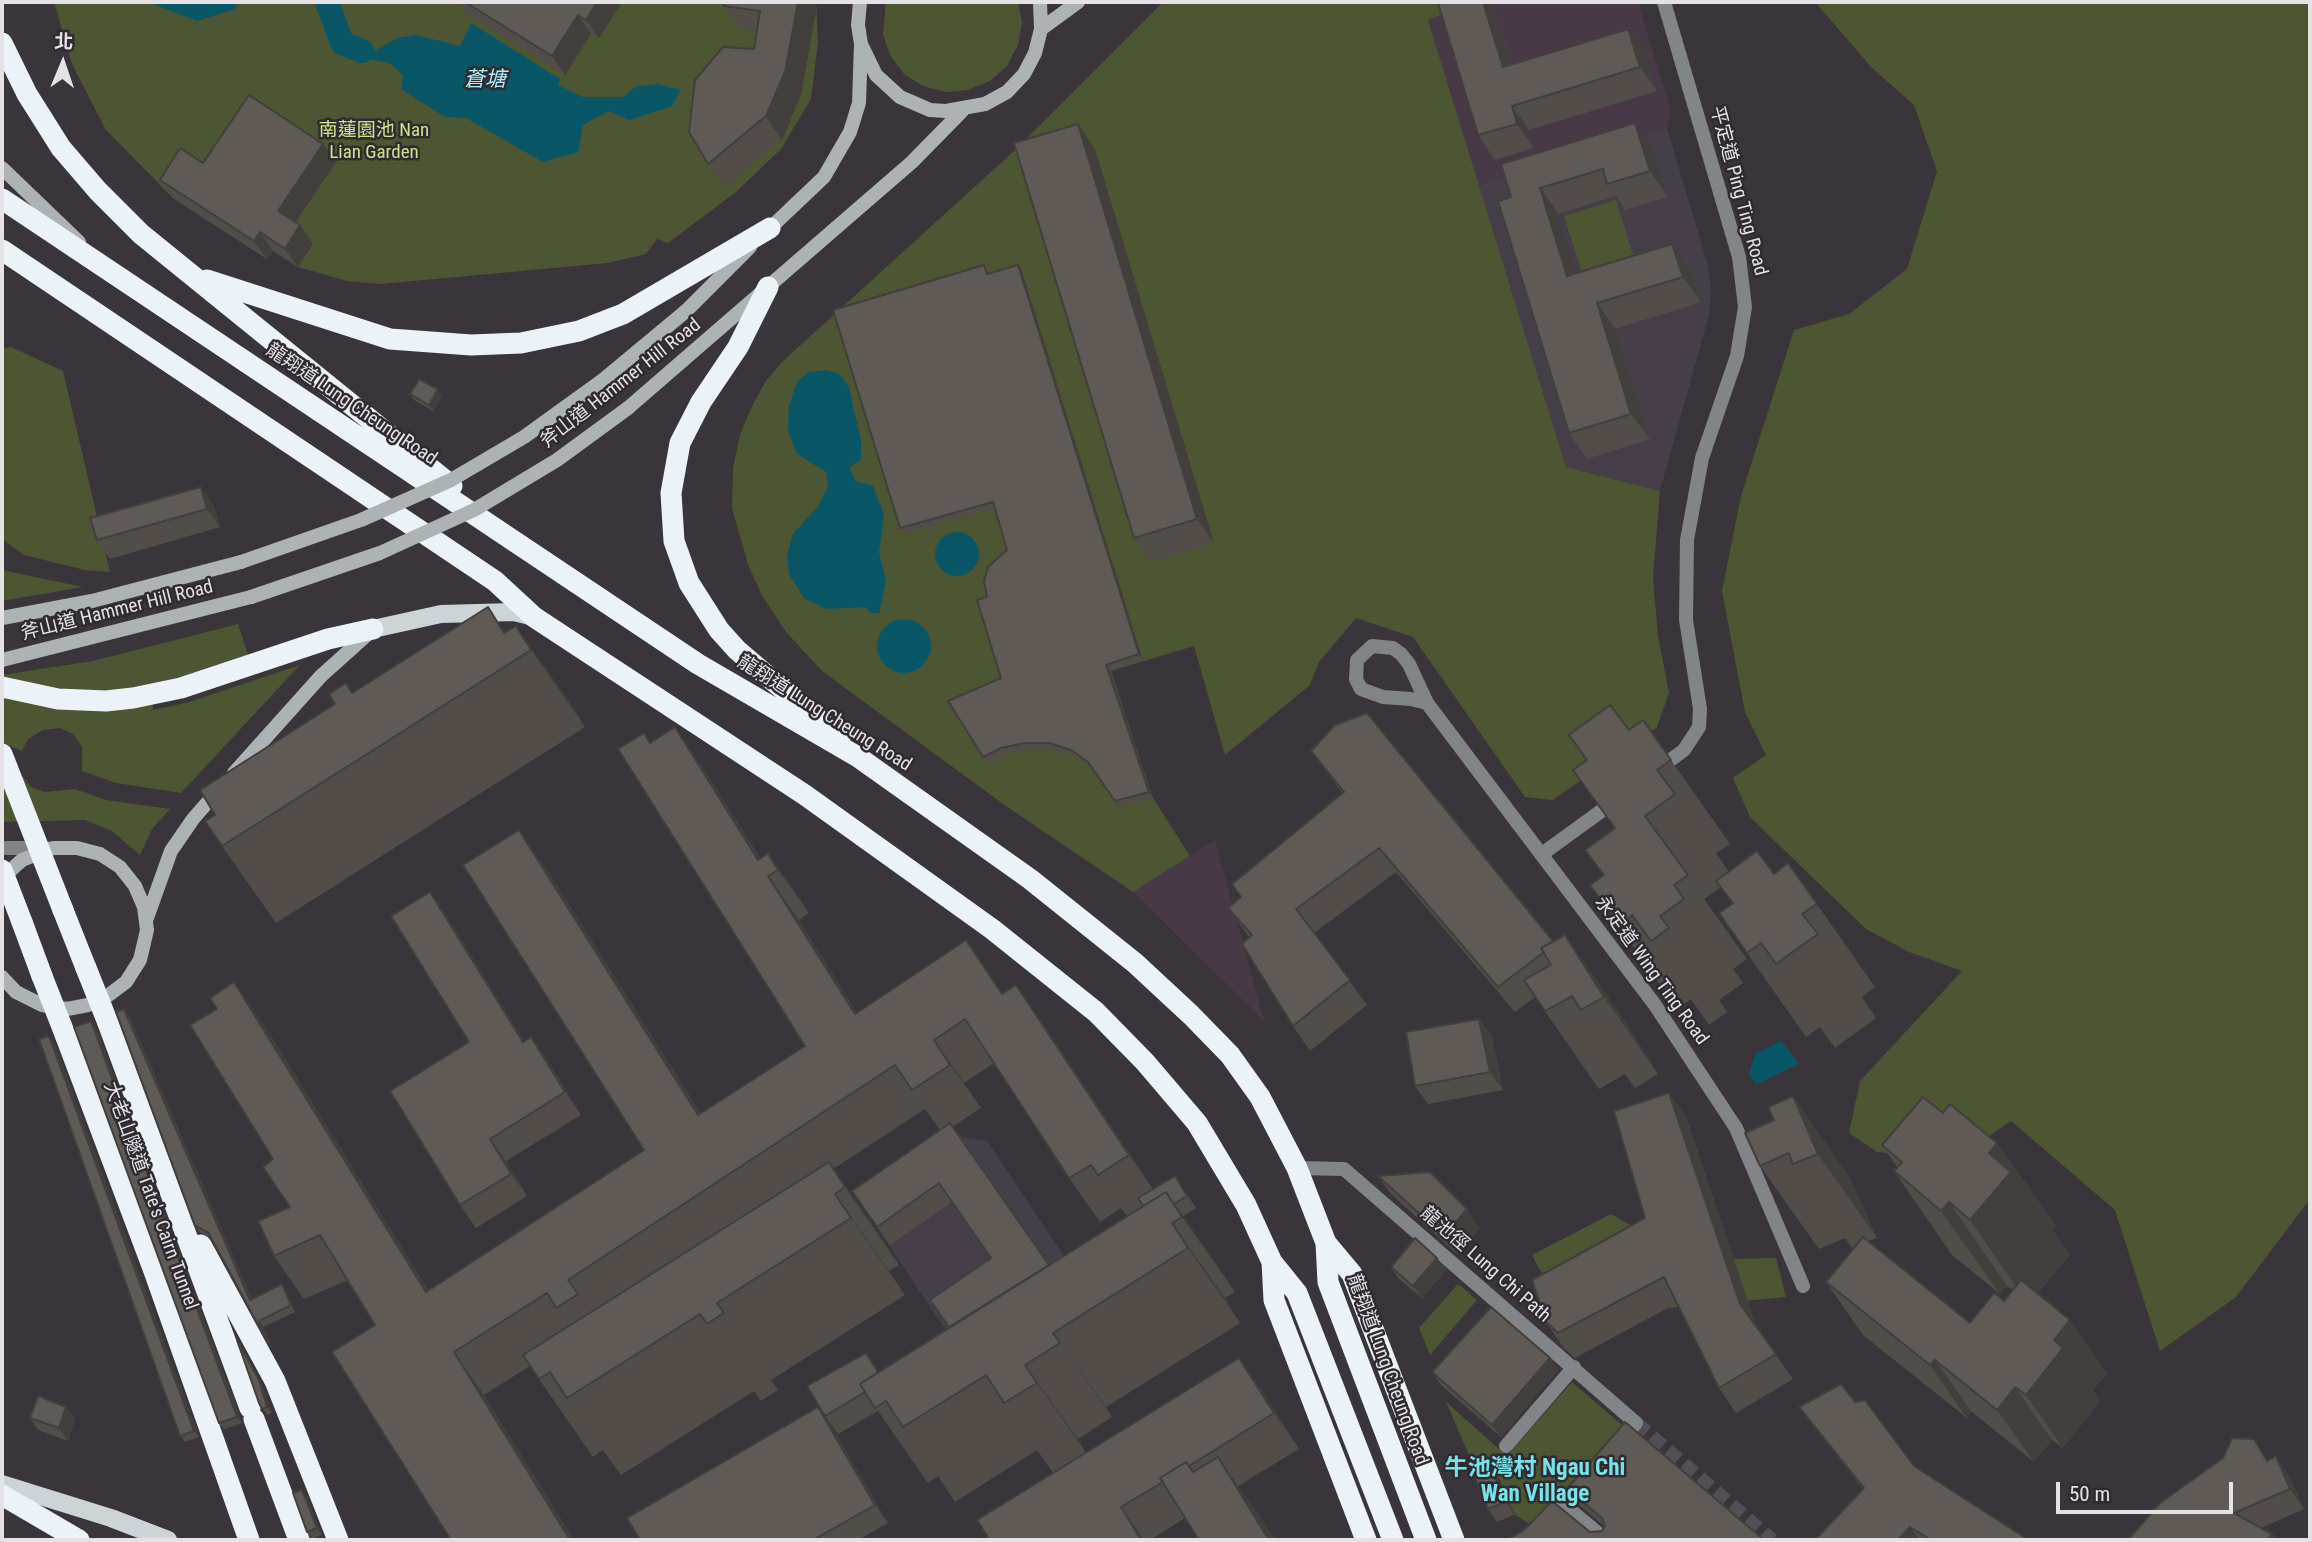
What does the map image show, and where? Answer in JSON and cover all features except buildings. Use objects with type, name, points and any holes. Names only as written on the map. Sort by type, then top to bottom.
[{"type":"highway","points":[[2,43],[27,94],[61,148],[98,191],[185,271],[406,447],[528,552]]},
{"type":"highway","name":"龍翔道 Lung Cheung Road","points":[[2,199],[698,664],[858,757],[1030,879],[1123,953],[1174,999],[1230,1055],[1260,1097],[1297,1168],[1326,1243],[1328,1282],[1426,1540]]},
{"type":"highway","points":[[185,271],[236,291],[390,339],[444,345],[496,345],[552,338],[602,323],[643,304],[770,228]]},
{"type":"highway","points":[[2,250],[495,581],[534,617],[805,794],[992,929],[1096,1013],[1137,1054],[1196,1123],[1246,1205],[1272,1262],[1297,1293],[1393,1540]]},
{"type":"highway","points":[[768,287],[738,347],[701,402],[680,443],[671,493],[674,541],[689,583],[719,630],[737,650],[823,721],[858,757]]},
{"type":"highway","points":[[2,687],[58,699],[106,701],[133,698],[181,688],[328,639],[373,629]]},
{"type":"highway","name":"大老山隧道 Tate's Cairn Tunnel","points":[[2,754],[175,1201],[299,1540]]},
{"type":"highway","name":"大老山隧道 Tate's Cairn Tunnel","points":[[2,870],[154,1270],[249,1540]]},
{"type":"highway","points":[[175,1201],[275,1381],[338,1540]]},
{"type":"highway","points":[[1326,1243],[1352,1274],[1454,1540]]},
{"type":"highway","points":[[1272,1262],[1274,1300],[1366,1540]]},
{"type":"highway","points":[[2,1495],[79,1540]]},
{"type":"main road","points":[[852,2],[861,44],[876,75],[900,97],[930,110],[962,111],[996,98],[1024,74],[1035,53],[1041,29],[1040,2]]},
{"type":"main road","points":[[858,25],[860,2]]},
{"type":"main road","points":[[1041,29],[1078,2]]},
{"type":"main road","name":"斧山道 Hammer Hill Road","points":[[2,618],[92,601],[241,562],[361,520],[451,480],[524,437],[603,380],[686,311],[824,177],[850,132],[859,103],[861,44]]},
{"type":"main road","name":"斧山道 Hammer Hill Road","points":[[2,660],[251,597],[380,553],[474,510],[557,460],[628,408],[912,162],[962,111]]},
{"type":"main road","points":[[2,168],[108,270]]},
{"type":"main road","points":[[2,977],[28,1000],[55,1008],[78,1008],[102,1000],[126,982],[144,950],[146,919],[171,851],[193,819],[321,676],[373,629],[453,613],[514,612],[534,617]]},
{"type":"main road","points":[[2,878],[22,860],[53,848],[77,848],[110,860],[135,886],[146,919]]},
{"type":"main road","points":[[2,1484],[111,1518],[168,1540]]},
{"type":"street","name":"平定道 Ping Ting Road","points":[[1647,777],[1678,755],[1695,735],[1700,718],[1685,593],[1693,499],[1714,419],[1737,356],[1745,307],[1740,257],[1664,2]]},
{"type":"street","name":"永定道 Wing Ting Road","points":[[1427,703],[1370,694],[1362,689],[1356,680],[1357,660],[1372,646],[1393,648],[1409,664],[1427,703],[1654,1005],[1736,1128],[1803,1286]]},
{"type":"street","points":[[1542,854],[1626,792]]},
{"type":"street","points":[[2,848],[53,848]]},
{"type":"street","name":"龍池徑 Lung Chi Path","points":[[1297,1168],[1344,1169],[1497,1309],[1574,1367],[1636,1423],[1609,1453]]},
{"type":"street","points":[[1506,1446],[1574,1367]]},
{"type":"street","points":[[1527,1540],[1594,1470]]},
{"type":"street","points":[[1564,1504],[1606,1540]]},
{"type":"shaded area","points":[[1459,2],[1638,2],[1671,111],[1667,128],[1479,185],[1428,19],[1460,7]]},
{"type":"shaded area","points":[[1667,128],[1708,266],[1711,290],[1709,315],[1660,491],[1566,467],[1479,185]]},
{"type":"shaded area","points":[[1215,840],[1264,1021],[1133,892]]},
{"type":"shaded area","points":[[958,1136],[987,1141],[1078,1277],[963,1356],[859,1201]]},
{"type":"green space","name":"南蓮園池 Nan Lian Garden","points":[[54,2],[816,2],[818,42],[811,99],[781,149],[736,192],[668,243],[657,239],[646,254],[608,263],[381,284],[347,281],[298,267],[273,251],[267,259],[173,198],[106,130],[72,64]]},
{"type":"green space","points":[[886,2],[1018,2],[1022,23],[1018,45],[1007,66],[990,81],[968,90],[946,92],[923,86],[904,74],[890,55],[883,34]]},
{"type":"green space","points":[[1163,2],[1459,2],[1461,7],[1428,20],[1566,467],[1660,491],[1653,578],[1658,636],[1669,693],[1657,727],[1553,800],[1525,797],[1413,637],[1356,618],[1319,662],[1310,685],[1225,755],[1194,646],[1111,671],[1153,798],[1190,856],[1133,892],[1003,804],[822,671],[786,632],[763,597],[748,565],[732,508],[733,468],[740,435],[752,406],[765,382],[783,361],[1014,151]]},
{"type":"green space","points":[[1815,2],[2310,2],[2310,1199],[2236,1297],[2160,1351],[2115,1210],[2011,1121],[1935,1173],[1909,1155],[1877,1152],[1849,1133],[1860,1081],[1962,971],[1909,952],[1866,929],[1750,817],[1733,778],[1766,755],[1745,712],[1722,591],[1741,496],[1794,330],[1849,314],[1907,269],[1937,171],[1914,105],[1871,67]]},
{"type":"green space","points":[[1616,200],[1640,277],[1588,292],[1564,216]]},
{"type":"green space","points":[[11,347],[63,371],[110,572],[85,570],[24,555],[2,539],[2,349]]},
{"type":"green space","points":[[2,568],[6,571],[83,587],[2,601]]},
{"type":"green space","points":[[238,624],[248,655],[175,680],[151,685],[153,710],[189,702],[300,665],[181,793],[116,783],[82,771],[82,747],[73,734],[60,728],[43,730],[28,739],[22,751],[2,743],[2,675],[93,661]]},
{"type":"green space","points":[[2,768],[23,777],[31,787],[45,792],[75,789],[106,800],[170,809],[152,829],[140,855],[112,831],[85,820],[2,822]]},
{"type":"green space","points":[[1611,1214],[1689,1260],[1776,1258],[1786,1297],[1658,1309],[1544,1277],[1532,1255]]},
{"type":"green space","points":[[1458,1284],[1477,1300],[1430,1355],[1419,1328]]},
{"type":"green space","points":[[1572,1382],[1622,1425],[1533,1526],[1514,1514],[1499,1478],[1482,1485],[1446,1402],[1507,1456]]},
{"type":"water","points":[[148,2],[238,2],[235,9],[197,21]]},
{"type":"water","name":"蒼塘","points":[[471,23],[560,79],[558,85],[583,97],[624,97],[635,87],[656,84],[681,90],[672,106],[629,120],[609,111],[583,125],[578,152],[543,162],[466,118],[445,117],[401,89],[403,75],[389,63],[358,57],[364,46],[376,50],[397,38],[416,35],[460,46]]},
{"type":"water","points":[[826,370],[839,374],[849,387],[861,441],[861,459],[850,467],[855,481],[873,486],[884,514],[879,552],[886,581],[879,613],[871,613],[865,607],[826,609],[804,598],[789,574],[787,555],[793,534],[818,506],[828,487],[826,472],[797,454],[788,431],[789,406],[797,382],[809,372]]},
{"type":"water","points":[[957,532],[966,533],[973,538],[978,545],[978,563],[973,570],[966,575],[957,576],[948,575],[941,570],[936,563],[935,554],[936,545],[941,538],[948,533]]},
{"type":"water","points":[[904,619],[923,627],[931,646],[923,665],[904,673],[885,665],[877,646],[885,627]]},
{"type":"water","points":[[1781,1041],[1799,1064],[1757,1084],[1749,1075],[1755,1054]]},
{"type":"waterway","points":[[327,2],[342,43],[362,51]]},
{"type":"tunnel","points":[[1636,1423],[1772,1540]]},
{"type":"district","name":"牛池灣村 Ngau Chi Wan Village","points":[[1535,1482]]}]
